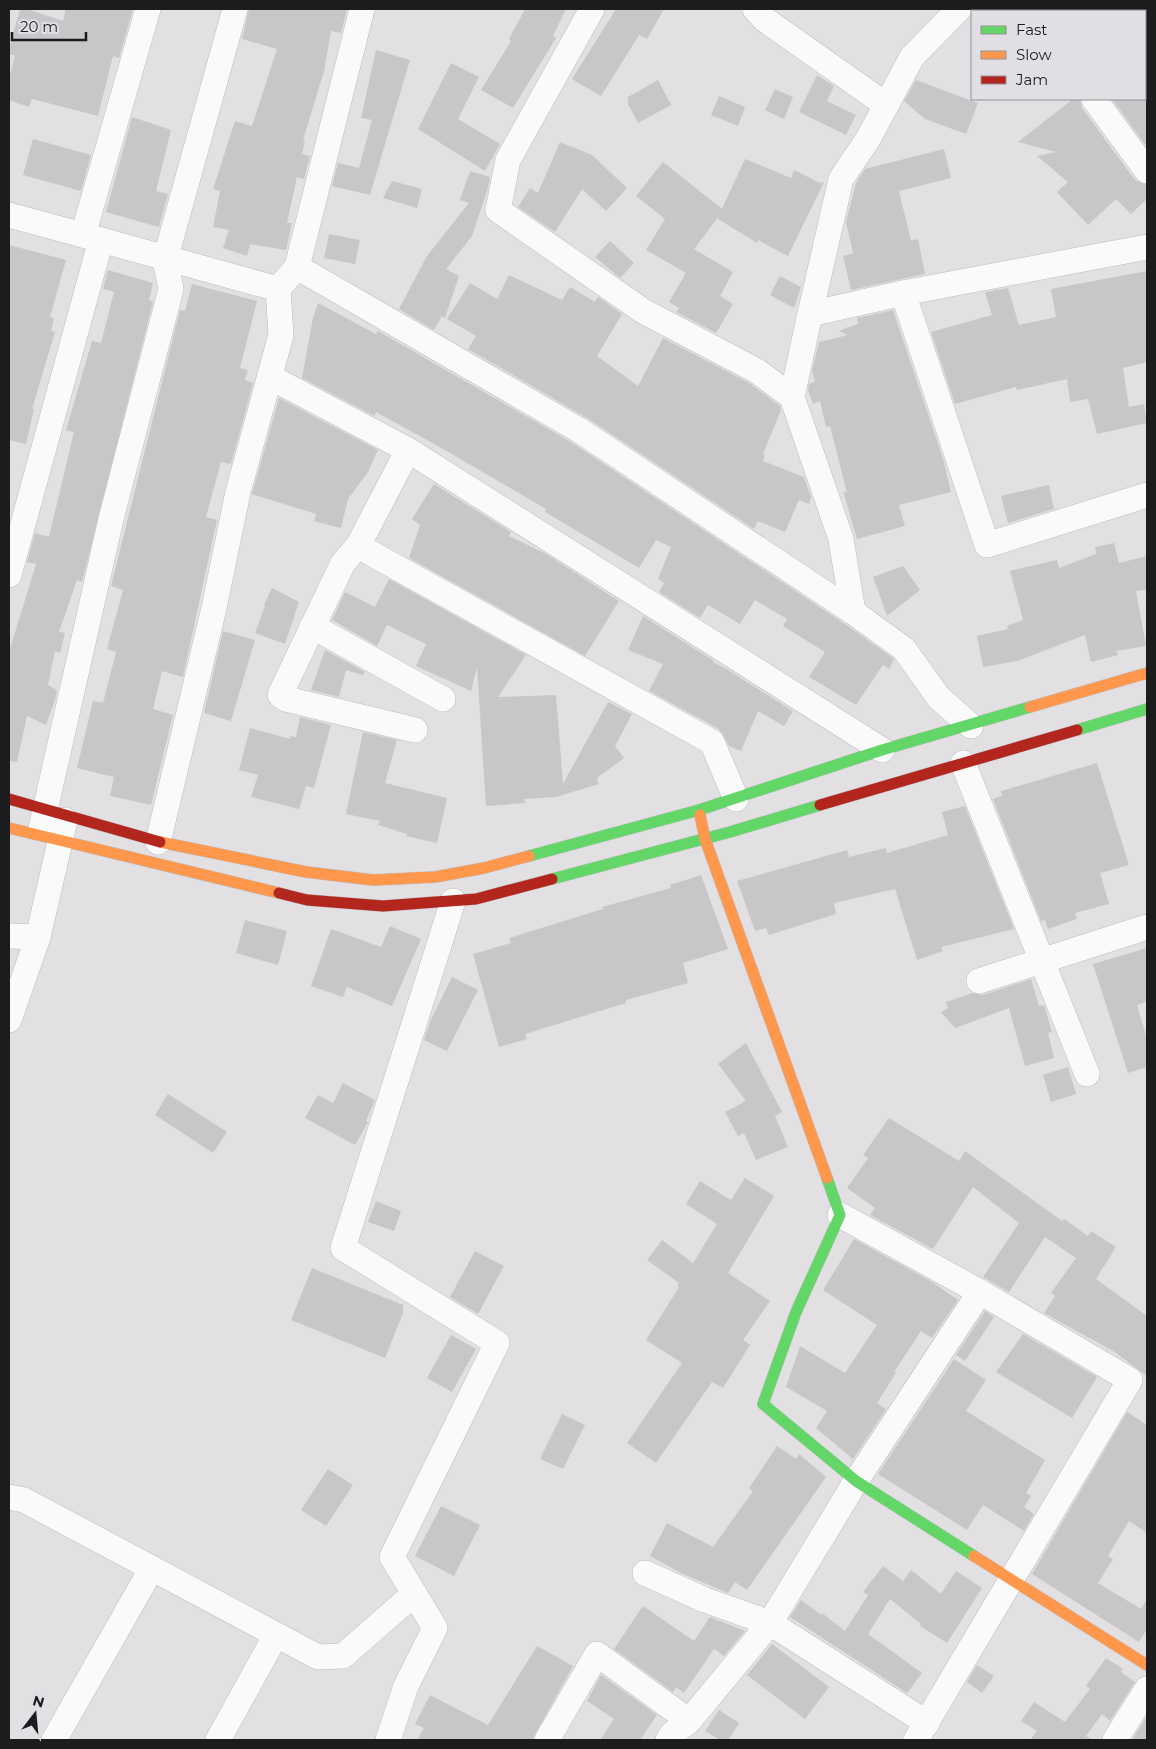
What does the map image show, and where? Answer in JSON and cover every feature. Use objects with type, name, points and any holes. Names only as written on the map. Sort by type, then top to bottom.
[{"type":"main road","points":[[9,799],[158,842],[306,872],[373,880],[434,877],[484,868],[699,810],[882,750],[971,726],[1147,673]]},
{"type":"main road","points":[[9,828],[307,900],[383,906],[476,899],[705,838],[1147,709]]},
{"type":"main road","points":[[699,810],[705,838],[840,1215],[796,1312],[763,1404],[856,1481],[1147,1665]]},
{"type":"street","points":[[9,575],[13,538],[92,238],[148,9]]},
{"type":"street","points":[[9,1020],[38,937],[49,838],[56,813],[109,529],[172,289],[165,260],[235,9]]},
{"type":"street","points":[[158,842],[214,608],[238,492],[281,335],[278,289],[297,267],[362,9]]},
{"type":"street","points":[[592,9],[508,160],[498,210],[643,311],[757,371],[792,397]]},
{"type":"street","points":[[755,9],[764,19],[886,105]]},
{"type":"street","points":[[853,612],[840,540],[792,397],[841,179],[868,139],[912,56],[959,9]]},
{"type":"street","points":[[1095,100],[1147,171]]},
{"type":"street","points":[[9,215],[165,260],[278,289]]},
{"type":"street","points":[[810,314],[904,293],[1147,247]]},
{"type":"street","points":[[297,267],[578,430],[853,612],[904,650],[939,698],[971,726]]},
{"type":"street","points":[[904,293],[987,545],[1147,495]]},
{"type":"street","points":[[270,377],[408,450],[882,750]]},
{"type":"street","points":[[408,450],[358,546],[343,563],[280,695],[286,699],[415,730]]},
{"type":"street","points":[[358,546],[712,742],[736,798]]},
{"type":"street","points":[[312,626],[443,698]]},
{"type":"street","points":[[963,763],[1087,1074]]},
{"type":"street","points":[[388,1740],[406,1686],[435,1628],[392,1557],[497,1343],[343,1248],[453,901]]},
{"type":"street","points":[[979,981],[1147,927]]},
{"type":"street","points":[[9,936],[38,937]]},
{"type":"street","points":[[645,1573],[705,1600],[770,1623],[921,1732],[1013,1579],[1139,1387],[980,1292],[840,1215]]},
{"type":"street","points":[[547,1740],[597,1654],[678,1734],[770,1623],[856,1481],[980,1292]]},
{"type":"street","points":[[9,1497],[24,1500],[318,1657],[332,1658],[343,1656],[414,1594]]},
{"type":"street","points":[[54,1740],[152,1568]]},
{"type":"street","points":[[218,1740],[276,1635]]},
{"type":"street","points":[[1115,1740],[1147,1689]]},
{"type":"building","points":[[20,9],[27,9],[63,21],[66,9],[133,9],[119,58],[113,56],[98,116],[32,99],[29,107],[9,100],[9,78],[15,56],[9,54],[9,49]]},
{"type":"building","points":[[249,9],[347,9],[341,33],[331,31],[324,71],[303,140],[305,140],[302,154],[310,156],[304,179],[297,177],[287,223],[292,223],[286,250],[250,244],[247,256],[223,248],[229,230],[213,227],[220,191],[213,189],[235,121],[252,126],[277,49],[242,39]]},
{"type":"building","points":[[525,9],[566,9],[553,36],[556,38],[513,108],[481,90],[511,41],[509,39]]},
{"type":"building","points":[[616,9],[664,9],[647,39],[639,35],[601,96],[572,79]]},
{"type":"building","points":[[376,50],[410,60],[370,195],[332,186],[338,163],[359,168],[372,120],[361,118]]},
{"type":"building","points":[[451,63],[479,77],[458,119],[500,144],[485,171],[418,129]]},
{"type":"building","points":[[817,75],[834,86],[827,101],[856,115],[846,135],[799,112]]},
{"type":"building","points":[[658,80],[671,105],[638,123],[628,104],[628,97]]},
{"type":"building","points":[[916,80],[978,103],[966,134],[925,119],[904,101]]},
{"type":"building","points":[[775,89],[793,97],[784,119],[765,110]]},
{"type":"building","points":[[719,96],[745,107],[738,126],[711,115]]},
{"type":"building","points":[[1147,99],[1147,147],[1113,100]]},
{"type":"building","points":[[1072,100],[1080,100],[1082,108],[1135,180],[1147,185],[1147,199],[1131,214],[1116,199],[1088,225],[1057,192],[1068,182],[1037,156],[1056,152],[1018,142]]},
{"type":"building","points":[[132,117],[171,130],[156,191],[168,194],[159,227],[106,212]]},
{"type":"building","points":[[33,139],[91,155],[81,191],[23,175]]},
{"type":"building","points":[[560,142],[592,155],[627,188],[606,211],[582,189],[555,232],[518,207],[530,188],[538,193]]},
{"type":"building","points":[[944,149],[951,178],[899,191],[911,241],[918,239],[925,274],[851,290],[843,256],[853,253],[846,222],[856,183],[865,169]]},
{"type":"building","points":[[745,159],[791,178],[794,170],[820,183],[824,182],[788,256],[758,240],[757,243],[718,219],[719,216],[694,249],[733,272],[720,296],[733,304],[716,333],[676,312],[679,308],[669,302],[686,273],[646,250],[665,219],[636,196],[663,162],[722,209]]},
{"type":"building","points":[[470,171],[490,177],[488,188],[472,236],[446,269],[459,276],[445,318],[442,316],[434,330],[399,309],[427,256],[469,203],[460,200]]},
{"type":"building","points":[[392,181],[422,189],[417,208],[383,198]]},
{"type":"building","points":[[329,234],[360,240],[355,264],[324,258]]},
{"type":"building","points":[[610,241],[634,263],[620,278],[595,257]]},
{"type":"building","points":[[9,245],[66,260],[50,317],[54,318],[51,331],[55,332],[32,409],[34,409],[26,444],[9,440]]},
{"type":"building","points":[[108,270],[153,283],[149,300],[153,302],[82,582],[77,580],[59,632],[65,633],[60,653],[55,651],[48,685],[57,690],[55,700],[46,725],[27,716],[17,762],[9,761],[9,652],[36,564],[27,562],[35,533],[49,537],[74,432],[66,430],[92,341],[101,343],[114,292],[103,289]]},
{"type":"building","points":[[1147,271],[1147,362],[1123,368],[1129,407],[1144,404],[1147,423],[1097,434],[1088,399],[1070,402],[1067,379],[1017,390],[1016,387],[955,404],[931,332],[992,315],[985,292],[1008,288],[1019,325],[1056,317],[1051,289]]},
{"type":"building","points":[[509,275],[562,300],[570,287],[595,302],[598,297],[622,314],[597,356],[638,386],[663,338],[749,383],[780,406],[781,410],[763,454],[765,455],[763,461],[804,477],[811,497],[809,504],[799,500],[785,532],[758,521],[754,529],[587,418],[468,349],[476,336],[447,319],[470,283],[497,299]]},
{"type":"building","points":[[780,276],[801,287],[794,308],[770,295]]},
{"type":"building","points":[[192,284],[257,301],[240,368],[248,370],[245,380],[253,383],[231,464],[221,462],[206,517],[217,520],[183,677],[162,671],[153,709],[173,715],[151,805],[110,796],[114,777],[77,768],[93,701],[103,703],[116,652],[107,649],[123,590],[111,586],[180,310],[185,311]]},
{"type":"building","points":[[318,303],[376,334],[378,331],[571,442],[845,624],[894,659],[889,669],[883,665],[856,705],[809,677],[825,652],[783,626],[787,619],[755,600],[740,624],[708,605],[700,618],[659,592],[664,583],[658,579],[671,547],[656,540],[639,568],[545,512],[546,509],[445,450],[376,412],[374,416],[302,378],[313,318]]},
{"type":"building","points":[[893,310],[943,459],[951,492],[899,505],[905,526],[857,539],[843,491],[847,493],[830,426],[826,427],[820,401],[813,404],[808,390],[809,384],[815,382],[812,371],[819,342],[848,335],[839,331],[858,324],[857,318]]},
{"type":"building","points":[[279,398],[378,450],[368,472],[348,499],[341,528],[314,521],[316,514],[252,494]]},
{"type":"building","points":[[434,484],[511,532],[509,536],[546,554],[619,601],[585,656],[409,558],[420,525],[412,519]]},
{"type":"building","points":[[1049,485],[1054,509],[1008,523],[1001,496]]},
{"type":"building","points":[[1114,543],[1119,563],[1147,556],[1147,590],[1136,591],[1146,646],[1116,651],[1118,655],[1091,662],[1085,635],[1017,661],[983,667],[977,636],[1008,629],[1007,626],[1023,620],[1010,571],[1057,560],[1059,568],[1096,554],[1095,547]]},
{"type":"building","points":[[903,566],[920,590],[887,616],[873,577]]},
{"type":"building","points":[[389,579],[526,655],[498,697],[556,695],[563,784],[608,702],[632,714],[615,746],[624,758],[597,778],[599,784],[556,797],[524,799],[525,803],[486,806],[477,667],[471,691],[416,666],[426,644],[387,625],[377,646],[332,620],[345,592],[375,607]]},
{"type":"building","points":[[272,588],[299,602],[285,644],[255,633]]},
{"type":"building","points":[[643,616],[793,711],[784,726],[758,711],[741,751],[729,746],[719,729],[649,691],[663,664],[628,650]]},
{"type":"building","points":[[223,631],[255,640],[231,721],[204,713]]},
{"type":"building","points":[[325,650],[365,672],[363,675],[346,670],[339,697],[311,690]]},
{"type":"building","points":[[300,717],[331,725],[314,788],[306,786],[299,809],[251,797],[258,775],[239,770],[250,728],[290,739],[290,736],[296,737]]},
{"type":"building","points":[[363,732],[397,740],[385,783],[447,798],[437,843],[406,836],[407,834],[378,825],[380,821],[346,814]]},
{"type":"building","points":[[1097,763],[1129,865],[1100,873],[1109,904],[1075,913],[1077,919],[1048,929],[1045,920],[1041,921],[993,799],[1002,796],[1001,791]]},
{"type":"building","points":[[965,806],[1014,929],[941,947],[943,951],[917,960],[895,889],[834,903],[836,914],[769,935],[766,928],[755,931],[737,881],[847,850],[849,857],[886,848],[887,853],[948,835],[942,812]]},
{"type":"building","points":[[701,875],[728,949],[683,963],[688,983],[626,1000],[626,1003],[525,1034],[527,1039],[499,1047],[473,954],[511,943],[509,938],[603,909],[602,907],[671,888],[670,885]]},
{"type":"building","points":[[245,920],[287,931],[278,965],[236,953]]},
{"type":"building","points":[[390,926],[421,939],[392,1006],[347,987],[343,997],[311,986],[331,929],[381,947]]},
{"type":"building","points":[[1147,948],[1147,1001],[1137,1005],[1147,1039],[1147,1067],[1128,1073],[1093,964]]},
{"type":"building","points":[[452,977],[478,990],[447,1051],[424,1040],[430,1022]]},
{"type":"building","points":[[1031,979],[1039,1006],[1044,1005],[1052,1032],[1048,1033],[1054,1058],[1025,1066],[1009,1008],[955,1028],[941,1012],[948,1008],[946,1002],[972,993],[983,995]]},
{"type":"building","points":[[746,1043],[782,1112],[775,1116],[788,1147],[756,1160],[744,1133],[738,1136],[725,1112],[746,1101],[718,1064]]},
{"type":"building","points":[[1068,1067],[1076,1094],[1051,1102],[1043,1075]]},
{"type":"building","points":[[343,1083],[375,1100],[366,1121],[368,1122],[355,1145],[305,1118],[318,1095],[333,1103]]},
{"type":"building","points":[[168,1094],[227,1132],[213,1153],[155,1115]]},
{"type":"building","points":[[889,1118],[959,1161],[965,1151],[1062,1221],[1064,1219],[1088,1236],[1091,1231],[1116,1247],[1096,1279],[1147,1316],[1147,1376],[1113,1351],[1044,1313],[1055,1296],[1051,1293],[1076,1258],[1045,1237],[1009,1292],[983,1277],[1019,1223],[973,1187],[933,1249],[870,1215],[875,1208],[847,1188],[868,1158],[863,1155]]},
{"type":"building","points":[[745,1178],[774,1196],[728,1273],[770,1301],[743,1340],[750,1345],[723,1388],[712,1382],[656,1463],[627,1443],[682,1363],[646,1340],[679,1287],[677,1286],[679,1283],[647,1260],[662,1240],[693,1263],[717,1224],[686,1204],[700,1181],[731,1200]]},
{"type":"building","points":[[376,1201],[401,1211],[394,1231],[368,1222]]},
{"type":"building","points":[[854,1239],[929,1280],[958,1300],[932,1338],[921,1331],[894,1372],[896,1373],[877,1403],[886,1409],[853,1459],[816,1428],[827,1411],[786,1387],[800,1346],[845,1373],[877,1325],[823,1290]]},
{"type":"building","points":[[475,1251],[504,1266],[478,1314],[450,1297]]},
{"type":"building","points":[[312,1268],[403,1305],[403,1313],[385,1358],[291,1320]]},
{"type":"building","points":[[985,1311],[994,1317],[965,1361],[956,1355]]},
{"type":"building","points":[[1023,1334],[1097,1377],[1072,1418],[996,1372]]},
{"type":"building","points":[[451,1335],[476,1349],[452,1392],[427,1378]]},
{"type":"building","points":[[954,1359],[986,1380],[966,1411],[1045,1460],[1026,1493],[1031,1496],[1024,1507],[1034,1514],[1024,1531],[983,1505],[967,1530],[878,1474]]},
{"type":"building","points":[[1127,1412],[1147,1425],[1147,1533],[1129,1521],[1108,1556],[1113,1559],[1098,1583],[1141,1609],[1147,1599],[1147,1629],[1139,1642],[1032,1574]]},
{"type":"building","points":[[562,1414],[585,1425],[563,1469],[540,1459]]},
{"type":"building","points":[[777,1446],[796,1459],[799,1454],[826,1477],[747,1590],[735,1582],[728,1593],[683,1574],[650,1556],[667,1523],[713,1547],[753,1491],[749,1488]]},
{"type":"building","points":[[328,1469],[353,1485],[326,1526],[301,1510]]},
{"type":"building","points":[[441,1506],[480,1525],[454,1576],[415,1556]]},
{"type":"building","points":[[883,1566],[903,1581],[911,1570],[941,1594],[956,1571],[982,1588],[947,1643],[920,1626],[921,1624],[890,1599],[868,1634],[922,1673],[907,1693],[790,1617],[801,1600],[845,1631],[868,1595],[863,1592]]},
{"type":"building","points":[[643,1606],[694,1641],[710,1617],[745,1631],[724,1656],[714,1649],[684,1693],[676,1687],[673,1692],[614,1649]]},
{"type":"building","points":[[772,1644],[829,1687],[805,1719],[747,1675]]},
{"type":"building","points":[[537,1646],[573,1666],[532,1740],[417,1740],[424,1728],[415,1724],[430,1695],[488,1725]]},
{"type":"building","points":[[1106,1658],[1123,1669],[1121,1672],[1135,1682],[1110,1721],[1102,1714],[1086,1736],[1092,1740],[1030,1740],[1037,1731],[1021,1721],[1034,1702],[1065,1722],[1090,1689],[1086,1686]]},
{"type":"building","points":[[977,1665],[994,1676],[982,1693],[967,1682]]},
{"type":"building","points":[[601,1675],[657,1715],[640,1740],[600,1740],[614,1719],[587,1701]]},
{"type":"building","points":[[719,1710],[739,1723],[728,1740],[720,1740],[705,1731]]},
{"type":"building","points":[[1147,1716],[1147,1740],[1136,1740],[1133,1738]]},
{"type":"traffic: fast","points":[[529,856],[699,810],[882,750],[1030,707]]},
{"type":"traffic: fast","points":[[1077,730],[1147,709]]},
{"type":"traffic: fast","points":[[552,879],[730,832],[820,805]]},
{"type":"traffic: fast","points":[[827,1178],[840,1215],[796,1312],[763,1404],[856,1481],[974,1556]]},
{"type":"traffic: slow","points":[[1030,707],[1147,673]]},
{"type":"traffic: slow","points":[[700,815],[705,839],[827,1178]]},
{"type":"traffic: slow","points":[[9,828],[279,893]]},
{"type":"traffic: slow","points":[[160,842],[306,872],[373,880],[435,877],[484,868],[529,856]]},
{"type":"traffic: slow","points":[[974,1556],[1147,1665]]},
{"type":"traffic: jam","points":[[820,805],[1077,730]]},
{"type":"traffic: jam","points":[[9,799],[160,842]]},
{"type":"traffic: jam","points":[[279,893],[307,900],[383,906],[476,899],[552,879]]}]
